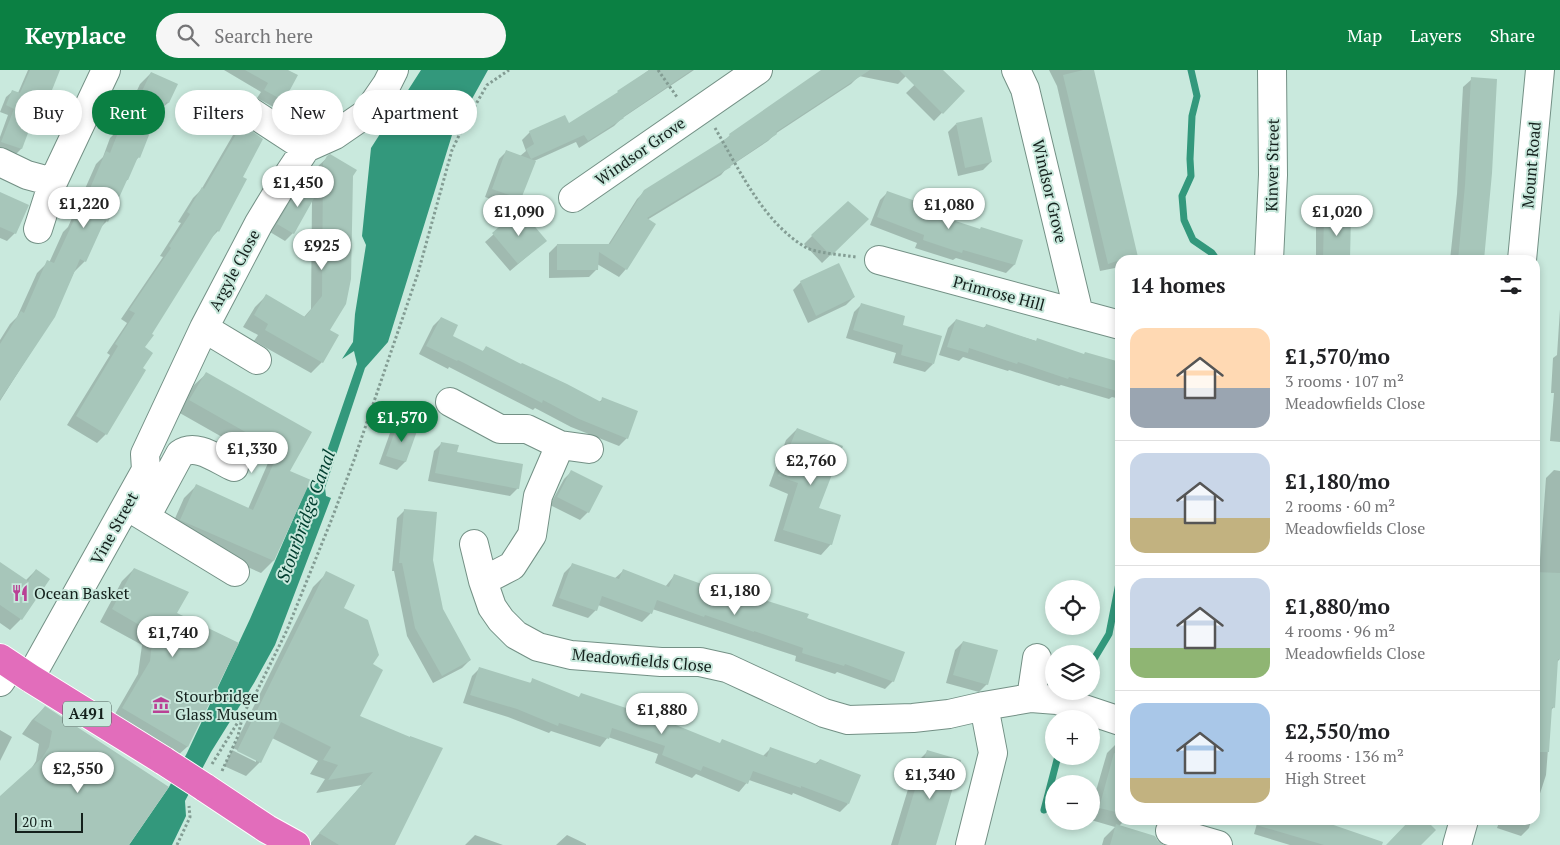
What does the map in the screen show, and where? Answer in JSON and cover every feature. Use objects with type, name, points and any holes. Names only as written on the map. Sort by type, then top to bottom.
[{"type":"highway","name":"A491","points":[[10,671],[164,761],[213,780]]},
{"type":"highway","points":[[213,780],[267,828],[296,845]]},
{"type":"street","points":[[38,229],[53,182],[106,70]]},
{"type":"street","points":[[262,119],[306,148],[335,135],[367,113],[387,84],[394,70]]},
{"type":"street","name":"Windsor Grove","points":[[573,198],[758,70]]},
{"type":"street","name":"Windsor Grove","points":[[1016,70],[1025,90],[1079,314]]},
{"type":"street","name":"Kinver Street","points":[[1270,255],[1273,175],[1272,70]]},
{"type":"street","name":"Mount Road","points":[[1522,255],[1540,70]]},
{"type":"street","name":"Argyle Close","points":[[183,372],[204,328],[254,250],[263,216],[306,148]]},
{"type":"street","points":[[0,162],[27,175],[53,182]]},
{"type":"street","name":"Primrose Hill","points":[[879,260],[1115,324]]},
{"type":"street","points":[[204,328],[257,360]]},
{"type":"street","name":"Vine Street","points":[[10,671],[136,511],[146,470],[145,454],[183,372]]},
{"type":"street","points":[[450,402],[500,428],[527,428],[560,445],[589,449]]},
{"type":"street","points":[[483,581],[512,566],[532,535],[538,496],[560,445]]},
{"type":"street","points":[[234,467],[199,450],[185,450],[136,511],[235,572]]},
{"type":"street","points":[[518,556],[551,537]]},
{"type":"street","name":"Meadowfields Close","points":[[474,544],[483,581],[492,607],[501,620],[516,635],[538,647],[571,655],[661,662],[700,662],[727,668],[824,713],[848,720],[913,718],[949,714],[1031,698],[1058,700],[1115,719]]},
{"type":"street","points":[[1031,698],[1037,658]]},
{"type":"street","points":[[976,844],[993,753],[984,706]]},
{"type":"street","points":[[1456,845],[1462,825]]},
{"type":"street","points":[[1170,832],[1218,845]]},
{"type":"path","points":[[213,780],[238,736],[243,711],[256,693],[287,630],[354,460],[418,273],[452,150],[487,85],[509,70]]},
{"type":"path","points":[[658,70],[697,112],[750,189],[783,231],[809,249],[879,260]]},
{"type":"water","points":[[421,70],[488,70],[477,90],[408,90]]},
{"type":"water","name":"Stourbridge Canal","points":[[379,135],[452,135],[388,342],[365,368],[325,488],[326,496],[331,498],[275,645],[211,752],[185,801],[186,816],[172,845],[129,845],[169,787],[187,753],[250,619],[307,487],[313,489],[316,483],[357,364],[354,351],[342,359],[353,342],[355,314],[366,245],[362,236],[371,148]]},
{"type":"building","points":[[30,70],[60,70],[52,90],[21,90]]},
{"type":"building","points":[[245,70],[288,70],[298,75],[290,90],[272,90],[272,94],[264,90],[268,83]]},
{"type":"building","points":[[649,70],[692,70],[588,141],[584,135],[531,159],[526,149],[534,144],[529,131],[565,115],[569,123]]},
{"type":"building","points":[[821,70],[870,70],[776,132],[777,134],[731,167],[647,218],[656,224],[627,270],[599,252],[598,270],[557,270],[557,244],[610,244],[644,190],[730,136],[729,134]]},
{"type":"building","points":[[899,70],[943,70],[965,91],[943,114]]},
{"type":"building","points":[[1083,70],[1094,70],[1138,255],[1115,255],[1115,262],[1108,264],[1063,75]]},
{"type":"building","points":[[151,72],[178,84],[169,103],[166,102],[165,104],[165,90],[142,90]]},
{"type":"building","points":[[1471,77],[1497,79],[1492,173],[1484,255],[1458,255],[1465,185]]},
{"type":"building","points":[[12,90],[15,91],[15,135],[27,135],[22,149],[1,142],[14,109],[6,105]]},
{"type":"building","points":[[982,117],[992,162],[965,168],[956,123]]},
{"type":"building","points":[[117,135],[149,135],[140,158],[138,157],[108,222],[105,220],[86,262],[80,259],[55,317],[0,400],[0,344],[21,311],[24,313],[47,260],[54,263],[74,220],[76,221],[106,151],[110,153]]},
{"type":"building","points":[[236,135],[257,135],[263,139],[243,177],[247,179],[219,232],[217,230],[145,347],[153,353],[143,368],[146,370],[107,435],[76,416],[118,346],[115,344],[135,313],[129,310],[171,248],[169,246],[190,214],[187,212],[202,187],[204,189]]},
{"type":"building","points":[[506,150],[536,161],[521,199],[492,189]]},
{"type":"building","points":[[330,154],[357,170],[353,176],[351,279],[346,304],[330,330],[339,335],[323,363],[265,330],[268,324],[254,315],[266,294],[305,317],[322,296],[323,163]]},
{"type":"building","points":[[302,182],[318,191],[294,234],[277,224]]},
{"type":"building","points":[[887,191],[924,204],[922,210],[980,229],[981,227],[1023,240],[1015,265],[963,250],[962,253],[923,240],[924,235],[877,217]]},
{"type":"building","points":[[0,192],[29,205],[16,234],[0,227]]},
{"type":"building","points":[[848,201],[869,219],[831,256],[811,235]]},
{"type":"building","points":[[520,209],[547,241],[518,264],[492,233]]},
{"type":"building","points":[[1324,214],[1351,215],[1350,255],[1323,255]]},
{"type":"building","points":[[839,263],[855,297],[816,316],[800,281]]},
{"type":"building","points":[[861,303],[905,316],[903,325],[942,336],[934,364],[901,355],[903,345],[853,330]]},
{"type":"building","points":[[441,317],[458,325],[453,336],[483,351],[486,346],[601,402],[602,397],[638,411],[628,439],[579,419],[543,400],[542,403],[458,360],[426,346]]},
{"type":"building","points":[[956,319],[985,328],[986,324],[1036,341],[1037,338],[1084,354],[1085,352],[1115,361],[1115,391],[1069,377],[1068,379],[969,348],[968,353],[947,347]]},
{"type":"building","points":[[206,372],[312,432],[290,471],[311,480],[274,561],[180,520],[196,484],[253,510],[279,451],[189,400]]},
{"type":"building","points":[[398,423],[417,431],[406,462],[386,456]]},
{"type":"building","points":[[797,428],[843,446],[819,508],[841,515],[832,545],[783,530],[798,483],[778,476]]},
{"type":"building","points":[[441,442],[459,445],[457,452],[523,464],[519,489],[435,473]]},
{"type":"building","points":[[571,470],[603,486],[589,513],[557,497]]},
{"type":"building","points":[[404,509],[437,512],[433,560],[443,609],[471,660],[442,676],[415,628],[402,563],[399,563]]},
{"type":"building","name":"Ocean Basket","points":[[0,562],[28,581],[36,569],[50,579],[22,620],[0,605]]},
{"type":"building","points":[[572,563],[619,579],[623,569],[669,587],[674,574],[721,591],[723,587],[809,614],[807,618],[905,652],[894,682],[845,664],[844,666],[802,653],[803,648],[657,600],[652,614],[602,596],[597,611],[559,598]]},
{"type":"building","points":[[134,568],[189,592],[177,613],[239,643],[188,747],[122,708],[150,661],[153,633],[112,609]]},
{"type":"building","points":[[326,571],[355,585],[344,608],[368,620],[379,655],[373,664],[383,670],[360,716],[410,737],[443,748],[395,845],[339,845],[319,833],[373,772],[328,780],[338,765],[323,760],[331,747],[281,722],[261,763],[237,751]]},
{"type":"building","points":[[1540,572],[1560,573],[1560,659],[1558,659],[1555,708],[1552,707],[1549,752],[1540,752]]},
{"type":"building","points":[[963,641],[998,650],[988,685],[953,675]]},
{"type":"building","points":[[479,667],[531,683],[532,678],[579,697],[581,693],[629,709],[633,697],[670,710],[666,721],[720,743],[722,739],[767,757],[770,747],[817,764],[820,759],[861,775],[849,804],[753,771],[748,784],[703,766],[701,771],[662,755],[665,746],[612,728],[609,739],[559,723],[558,726],[517,709],[470,695]]},
{"type":"building","points":[[45,706],[169,787],[129,845],[0,845],[0,796],[42,758],[49,747],[52,731],[34,720]]},
{"type":"building","points":[[927,750],[961,760],[936,845],[898,845]]},
{"type":"building","points":[[1114,753],[1115,753],[1115,812],[1100,808]]},
{"type":"building","points":[[1116,825],[1119,825],[1155,836],[1164,845],[1110,845]]},
{"type":"building","points":[[1256,825],[1334,825],[1383,842],[1382,845],[1324,845]]},
{"type":"building","points":[[1405,825],[1431,825],[1436,830],[1421,845],[1386,845]]},
{"type":"waterway","points":[[1191,70],[1197,96],[1192,116],[1191,176],[1182,196],[1184,220],[1193,240],[1213,255]]},
{"type":"waterway","points":[[1100,649],[1109,634],[1115,603]]},
{"type":"waterway","points":[[1044,810],[1056,765]]},
{"type":"place","name":"Ocean Basket","points":[[20,593]]},
{"type":"place","name":"Stourbridge Glass Museum","points":[[161,705]]}]
